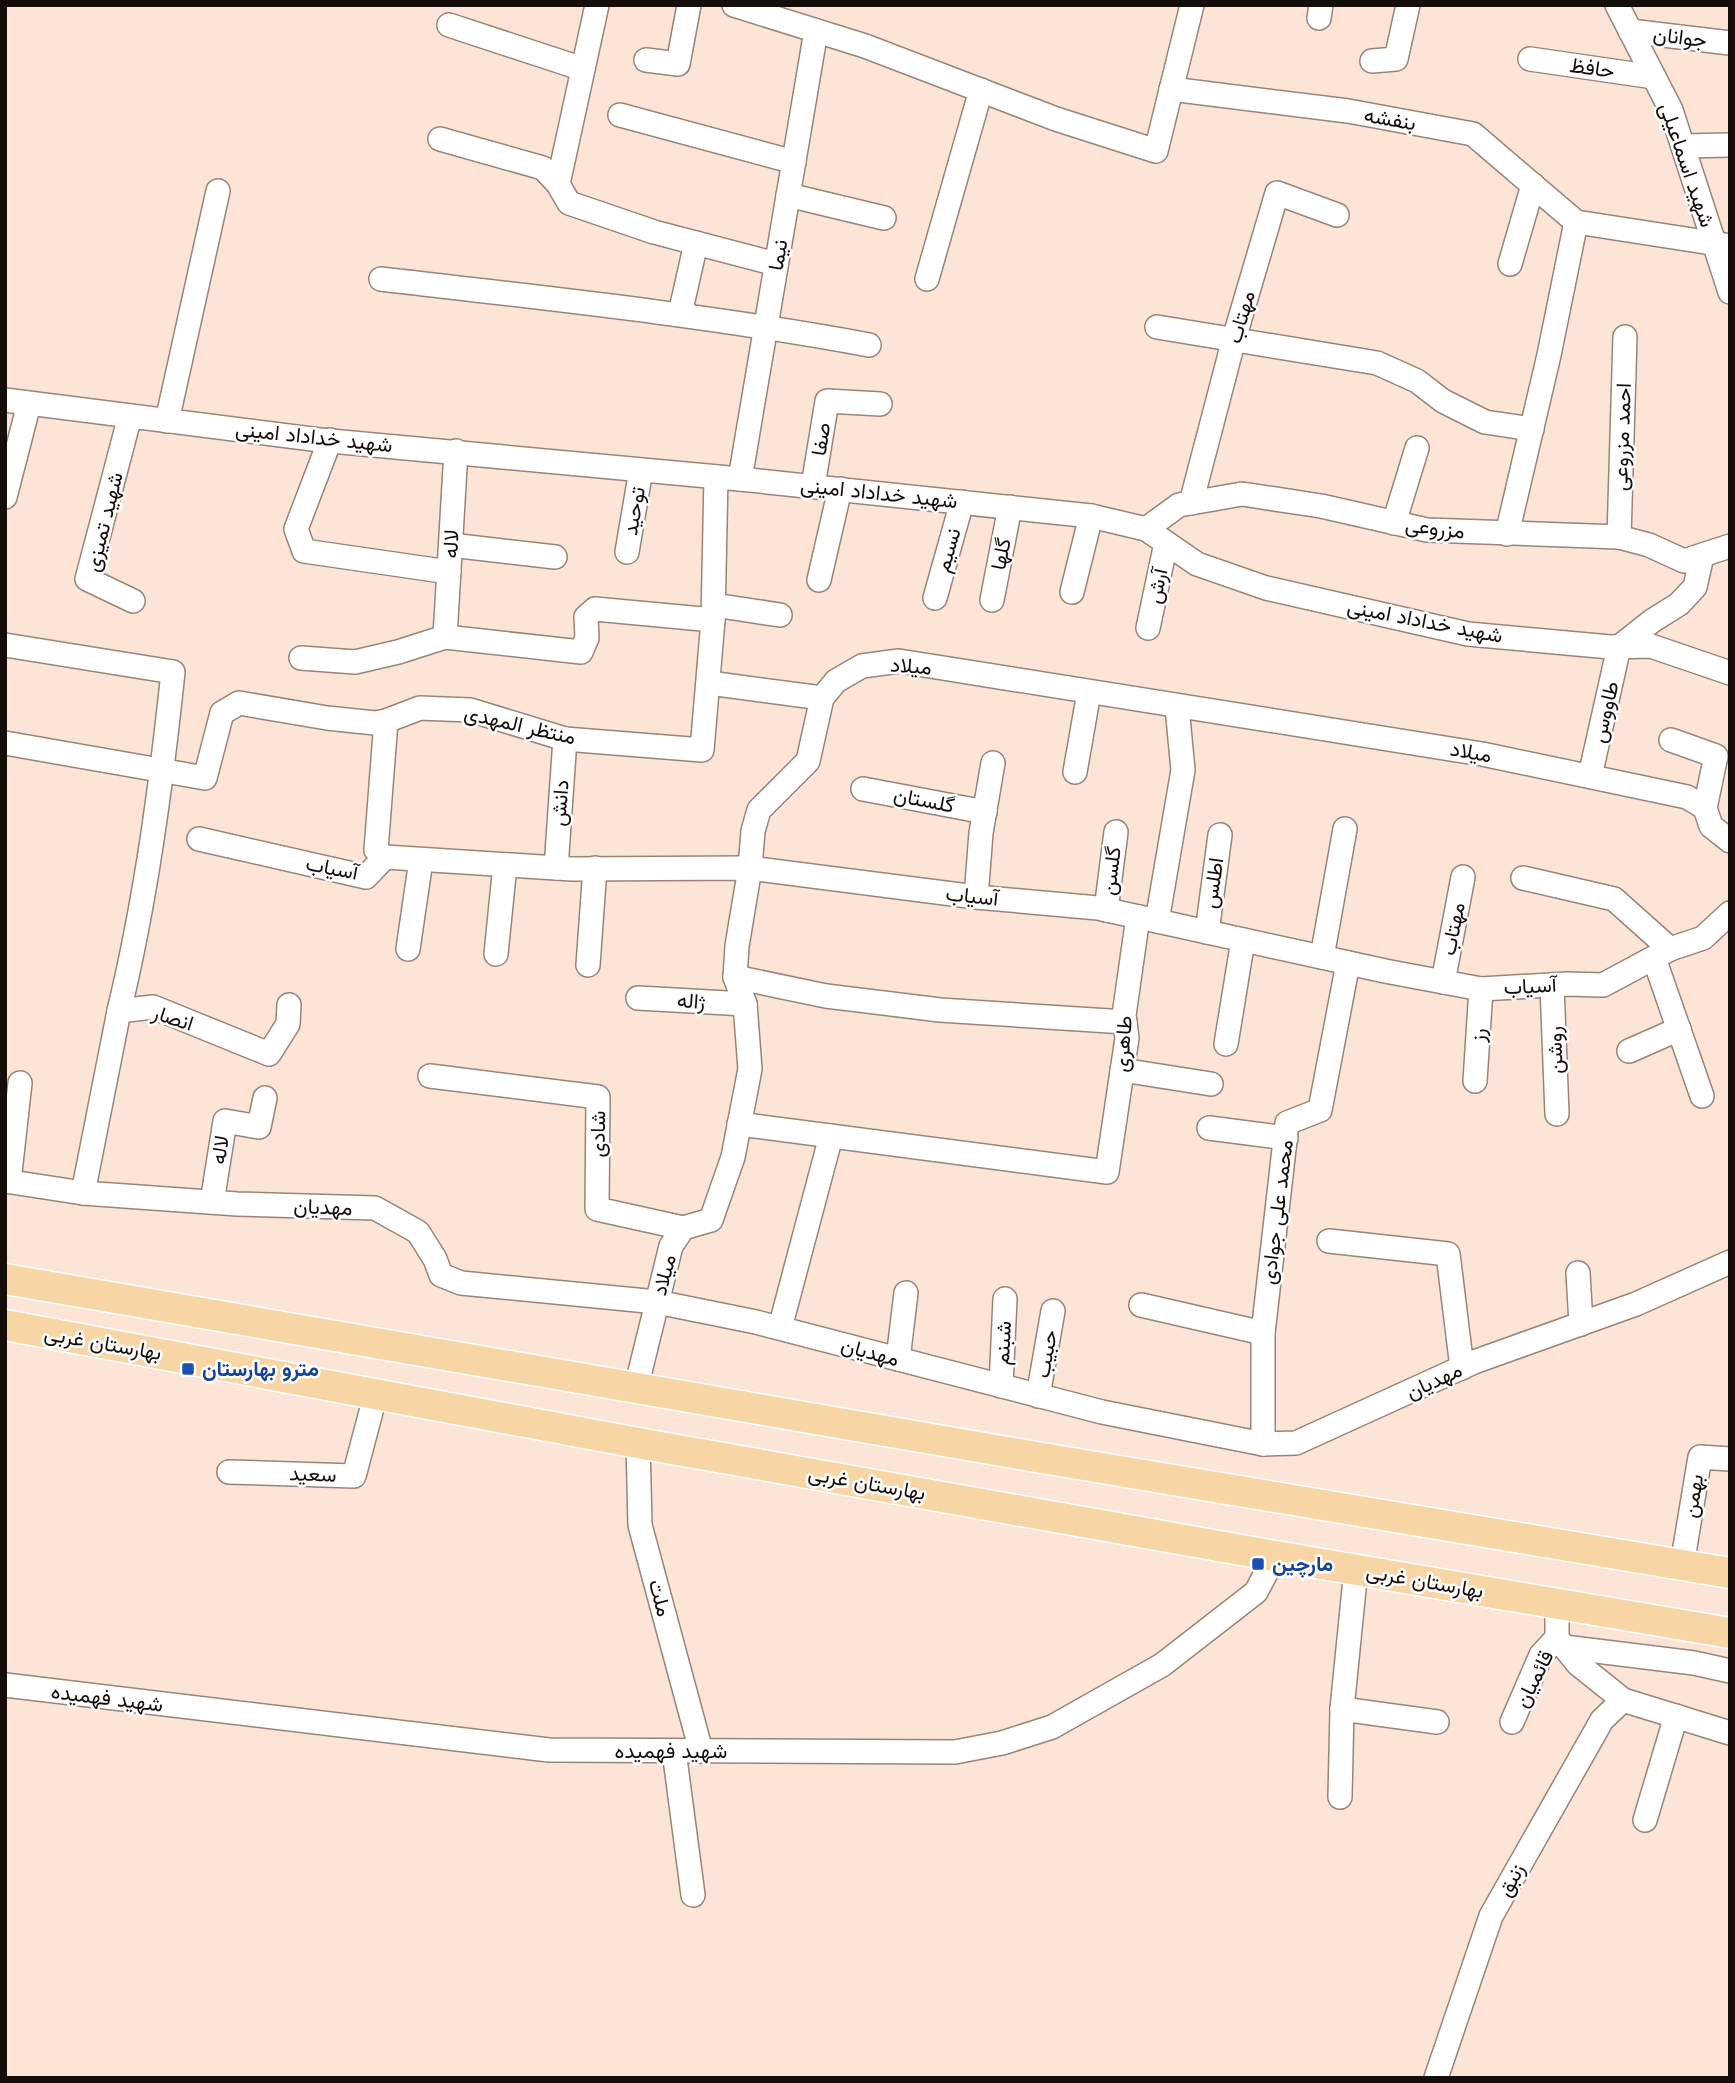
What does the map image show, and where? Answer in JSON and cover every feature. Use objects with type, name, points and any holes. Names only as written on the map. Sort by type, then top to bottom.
[{"type":"main road","points":[[9,1280],[1730,1573]]},
{"type":"main road","name":"بهارستان غربی","points":[[5,1325],[638,1443],[1275,1556],[1715,1630]]},
{"type":"street","points":[[558,184],[597,5]]},
{"type":"street","points":[[646,60],[678,64],[689,5]]},
{"type":"street","points":[[734,5],[864,46],[1056,119],[1156,151],[1192,5]]},
{"type":"street","points":[[1372,61],[1396,59],[1408,5]]},
{"type":"street","name":"شهید اسماعیلی","points":[[1617,5],[1671,110],[1722,245],[1730,292]]},
{"type":"street","points":[[449,25],[583,69]]},
{"type":"street","name":"نیما","points":[[740,479],[816,31]]},
{"type":"street","name":"جوانان","points":[[1630,31],[1730,43]]},
{"type":"street","name":"حافظ","points":[[1530,59],[1654,77]]},
{"type":"street","name":"بنفشه","points":[[1171,89],[1348,111],[1473,134],[1576,222]]},
{"type":"street","points":[[927,279],[981,90]]},
{"type":"street","points":[[620,114],[794,162]]},
{"type":"street","points":[[440,139],[543,168],[558,184],[569,203],[654,232],[776,264]]},
{"type":"street","points":[[1683,146],[1730,145]]},
{"type":"street","points":[[1510,264],[1533,185]]},
{"type":"street","points":[[167,421],[218,191]]},
{"type":"street","name":"مهتاب","points":[[1191,503],[1234,339],[1278,193],[1337,215]]},
{"type":"street","points":[[788,195],[884,218]]},
{"type":"street","points":[[1507,534],[1576,222],[1722,245]]},
{"type":"street","points":[[680,314],[696,243]]},
{"type":"street","points":[[381,279],[680,314],[869,345]]},
{"type":"street","points":[[1157,327],[1377,363],[1417,381],[1443,401],[1485,422],[1532,429]]},
{"type":"street","name":"احمد مزروعی","points":[[1619,537],[1625,337]]},
{"type":"street","name":"شهید خداداد امینی","points":[[5,400],[330,440],[813,486],[1091,516],[1146,529],[1197,564],[1266,588],[1468,634],[1619,647],[1651,646],[1730,673]]},
{"type":"street","name":"صفا","points":[[813,486],[827,401],[880,404]]},
{"type":"street","points":[[5,497],[29,404]]},
{"type":"street","name":"شهید تمیزی","points":[[131,416],[87,579],[133,601]]},
{"type":"street","points":[[330,440],[296,529],[304,551],[449,572]]},
{"type":"street","points":[[1394,523],[1417,448]]},
{"type":"street","name":"لاله","points":[[445,637],[456,451]]},
{"type":"street","name":"توحید","points":[[627,552],[641,470]]},
{"type":"street","name":"منتظر المهدی","points":[[162,771],[205,778],[222,713],[239,703],[374,723],[420,708],[470,710],[565,738],[702,750],[714,612],[716,477]]},
{"type":"street","points":[[819,580],[840,489]]},
{"type":"street","name":"مزروعی","points":[[1146,529],[1179,505],[1242,494],[1321,506],[1427,530],[1619,537],[1649,545],[1684,561],[1730,546]]},
{"type":"street","name":"نسیم","points":[[935,597],[962,502]]},
{"type":"street","name":"گلها","points":[[992,600],[1010,507]]},
{"type":"street","points":[[1072,592],[1091,516]]},
{"type":"street","name":"آرش","points":[[1149,628],[1166,543]]},
{"type":"street","points":[[451,545],[555,557]]},
{"type":"street","points":[[1619,647],[1679,604],[1695,587],[1702,556]]},
{"type":"street","points":[[301,658],[355,662],[445,637],[581,652],[587,638],[586,617],[595,609],[780,615]]},
{"type":"street","points":[[5,645],[173,672],[162,771],[141,905],[83,1193]]},
{"type":"street","name":"طاووس","points":[[1590,776],[1619,647]]},
{"type":"street","name":"میلاد","points":[[636,1388],[671,1245],[683,1228],[711,1220],[733,1157],[750,1069],[745,1004],[735,977],[737,946],[750,868],[753,831],[759,810],[808,761],[822,698],[836,681],[862,666],[899,661],[1482,754],[1687,797],[1704,808]]},
{"type":"street","points":[[709,683],[822,698]]},
{"type":"street","points":[[1075,772],[1089,692]]},
{"type":"street","name":"طاهری","points":[[831,1136],[1107,1172],[1127,1038],[1124,1015],[1183,770],[1177,707]]},
{"type":"street","points":[[385,857],[376,850],[386,721]]},
{"type":"street","name":"دانش","points":[[556,868],[565,738]]},
{"type":"street","points":[[1671,740],[1716,756],[1704,808],[1711,826],[1730,841]]},
{"type":"street","points":[[5,743],[162,771]]},
{"type":"street","points":[[976,897],[993,763]]},
{"type":"street","name":"گلستان","points":[[863,789],[985,812]]},
{"type":"street","points":[[1322,957],[1345,829]]},
{"type":"street","name":"گلسن","points":[[1106,910],[1116,832]]},
{"type":"street","name":"اطلس","points":[[1207,932],[1220,835]]},
{"type":"street","name":"آسیاب","points":[[199,839],[366,877],[385,857],[556,868],[750,868],[976,897],[1106,910],[1481,989],[1603,985],[1662,954],[1703,938],[1730,913]]},
{"type":"street","points":[[408,949],[421,860]]},
{"type":"street","points":[[496,954],[505,865]]},
{"type":"street","points":[[588,965],[595,869]]},
{"type":"street","name":"مهتاب","points":[[1443,982],[1463,877]]},
{"type":"street","points":[[1523,878],[1614,899],[1662,954],[1679,1029],[1702,1096]]},
{"type":"street","points":[[1227,1044],[1243,940]]},
{"type":"street","name":"محمد علی جوادی","points":[[1263,1444],[1263,1333],[1287,1124],[1320,1110],[1348,963]]},
{"type":"street","points":[[735,977],[825,996],[927,1009],[1125,1023]]},
{"type":"street","name":"روشن","points":[[1552,985],[1558,1114]]},
{"type":"street","name":"رز","points":[[1475,1081],[1481,989]]},
{"type":"street","name":"ژاله","points":[[638,998],[745,1004]]},
{"type":"street","name":"انصار","points":[[119,1011],[153,1007],[269,1054],[288,1024],[289,1005]]},
{"type":"street","points":[[1629,1051],[1679,1029]]},
{"type":"street","points":[[1122,1070],[1211,1084]]},
{"type":"street","name":"شادی","points":[[430,1076],[598,1097],[597,1209],[683,1228]]},
{"type":"street","points":[[7,1181],[20,1083]]},
{"type":"street","name":"لاله","points":[[212,1202],[225,1121],[259,1128],[265,1098]]},
{"type":"street","points":[[739,1124],[831,1136],[780,1328]]},
{"type":"street","points":[[1209,1128],[1286,1138]]},
{"type":"street","name":"مهدیان","points":[[7,1181],[83,1193],[375,1209],[418,1232],[435,1259],[441,1275],[461,1283],[657,1302],[780,1328],[1102,1412],[1263,1444],[1296,1443],[1462,1368],[1636,1304],[1730,1262]]},
{"type":"street","points":[[1329,1241],[1448,1254],[1462,1368]]},
{"type":"street","points":[[1578,1273],[1581,1324]]},
{"type":"street","points":[[898,1359],[906,1293]]},
{"type":"street","name":"شبنم","points":[[1001,1386],[1005,1299]]},
{"type":"street","points":[[1141,1305],[1263,1333]]},
{"type":"street","name":"حبیب","points":[[1038,1396],[1053,1311]]},
{"type":"street","name":"سعید","points":[[229,1472],[354,1476],[376,1393]]},
{"type":"street","name":"ملت","points":[[638,1443],[640,1525],[701,1751]]},
{"type":"street","name":"بهمن","points":[[1682,1565],[1700,1457],[1730,1459]]},
{"type":"street","name":"شهید فهمیده","points":[[5,1685],[549,1750],[956,1752],[1002,1743],[1052,1727],[1163,1665],[1256,1592],[1275,1556]]},
{"type":"street","points":[[1339,1797],[1342,1709],[1356,1569]]},
{"type":"street","points":[[1557,1603],[1561,1643],[1578,1664],[1623,1700],[1730,1733]]},
{"type":"street","points":[[1630,1656],[1636,1617]]},
{"type":"street","points":[[1694,1663],[1715,1630]]},
{"type":"street","points":[[1561,1643],[1730,1671]]},
{"type":"street","name":"قائمیان","points":[[1512,1721],[1541,1655],[1561,1643]]},
{"type":"street","name":"زنبق","points":[[1436,2078],[1491,1916],[1602,1720],[1623,1700]]},
{"type":"street","points":[[1342,1709],[1437,1722]]},
{"type":"street","points":[[1645,1820],[1676,1716]]},
{"type":"street","points":[[674,1751],[693,1895]]},
{"type":"place","name":"مترو بهارستان","points":[[188,1369]]},
{"type":"place","name":"مارچین","points":[[1258,1564]]}]
